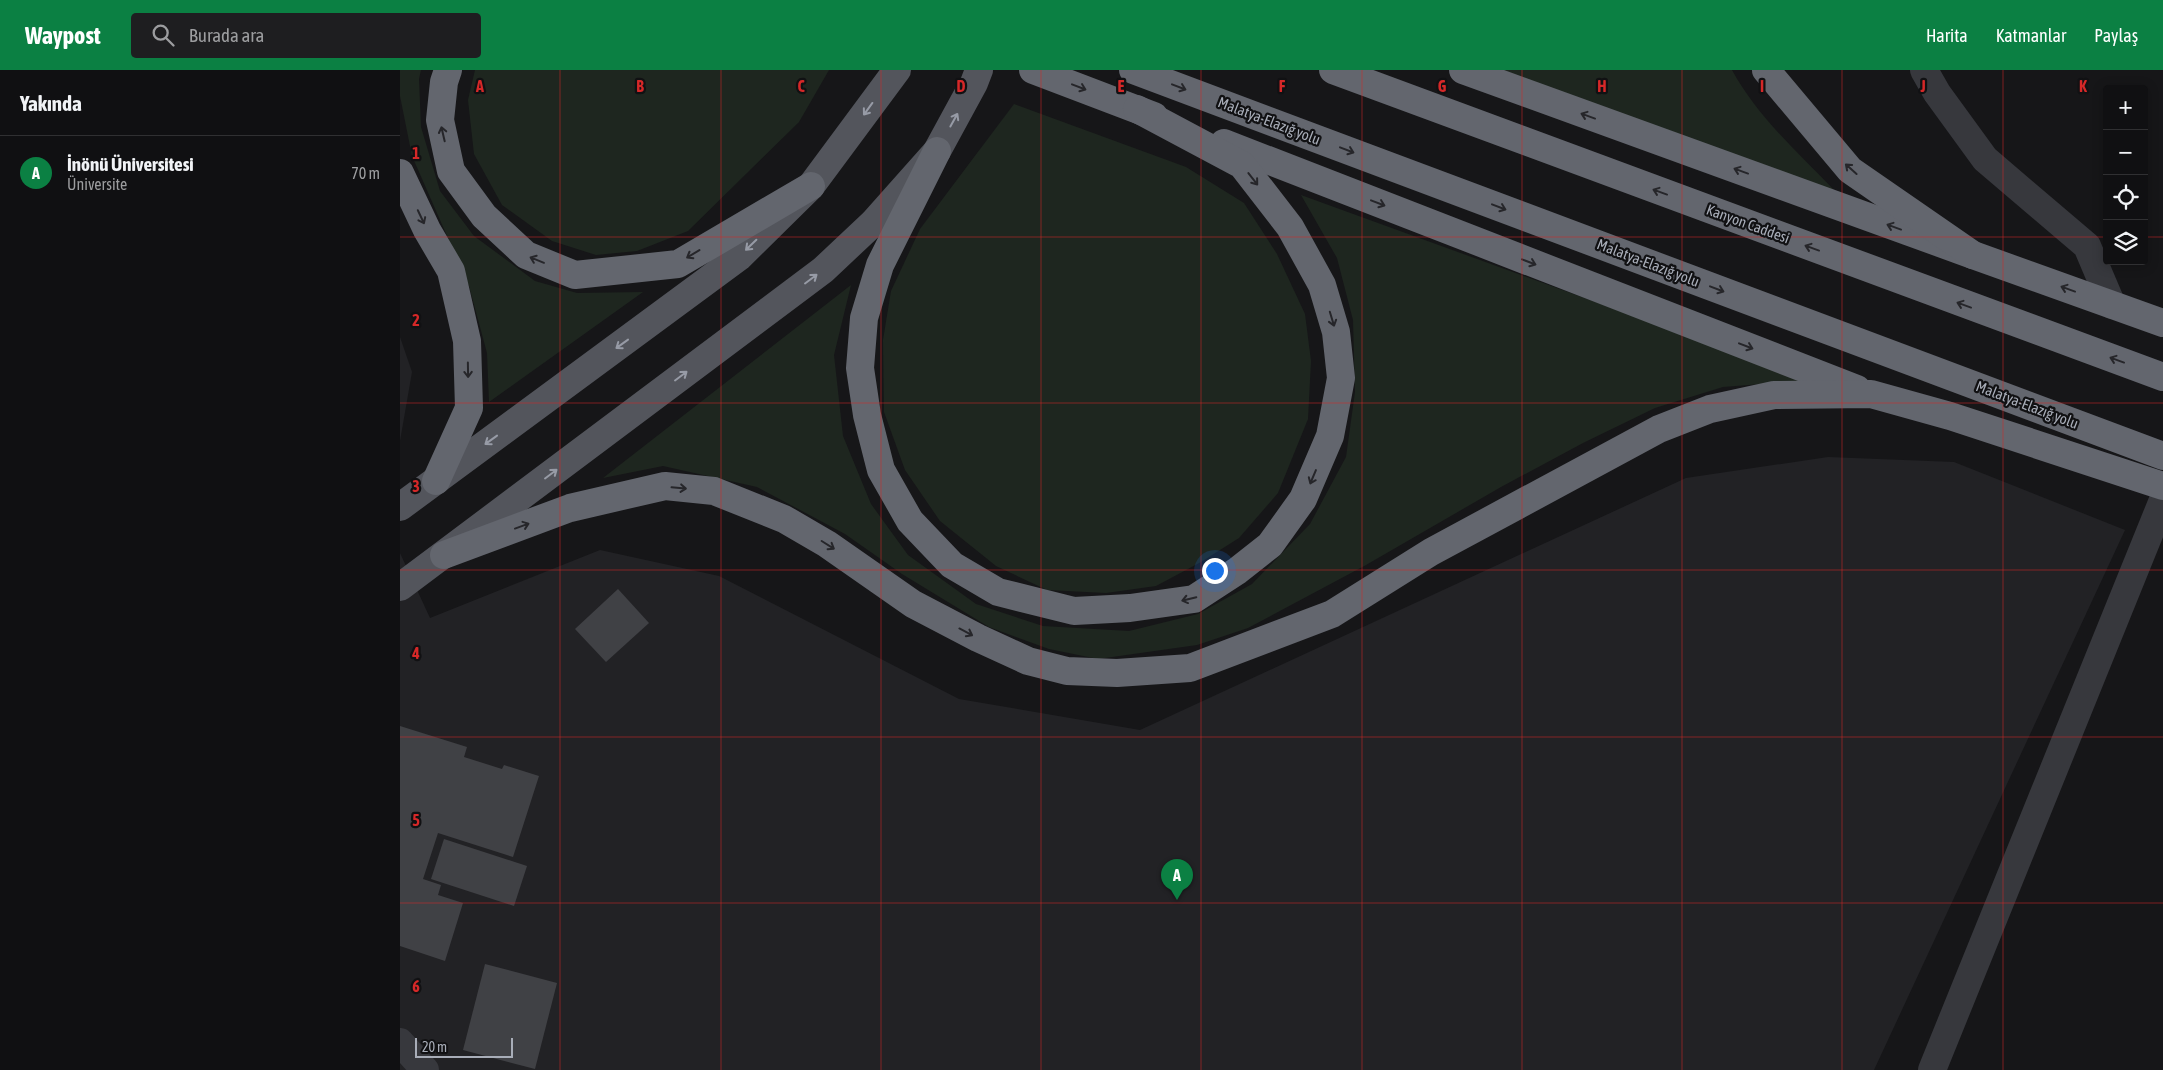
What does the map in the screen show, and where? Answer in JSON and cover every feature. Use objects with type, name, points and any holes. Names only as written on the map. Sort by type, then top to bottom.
[{"type":"highway","points":[[448,70],[444,82],[440,120],[451,171],[484,216],[526,255],[575,275],[678,264],[811,186]]},
{"type":"highway","points":[[1034,70],[1870,394],[1950,416],[2163,486]]},
{"type":"highway","name":"Malatya-Elazığ yolu","points":[[1133,70],[2163,456]]},
{"type":"highway","name":"Kanyon Caddesi","points":[[1333,70],[2163,377]]},
{"type":"highway","points":[[1463,70],[2163,322]]},
{"type":"highway","points":[[1766,70],[1850,170],[1973,255]]},
{"type":"highway","points":[[936,151],[880,265],[864,318],[860,368],[867,415],[882,470],[910,521],[952,565],[998,592],[1074,610],[1130,608],[1194,599],[1237,571],[1270,545],[1303,499],[1330,436],[1341,378],[1336,332],[1322,285],[1290,227],[1242,165],[1137,109]]},
{"type":"highway","points":[[400,173],[427,230],[451,271],[467,341],[468,408],[436,481]]},
{"type":"highway","points":[[444,555],[570,508],[665,486],[714,491],[784,519],[827,544],[913,604],[978,638],[1028,660],[1067,671],[1117,674],[1190,668],[1332,614],[1431,552],[1659,429],[1710,409],[1774,395],[1870,394]]},
{"type":"main road","points":[[400,508],[739,257],[811,186],[897,70]]},
{"type":"main road","points":[[400,587],[823,270],[873,223],[936,151],[976,76]]},
{"type":"street","points":[[1924,70],[1937,93],[1985,159],[2086,246],[2112,305]]},
{"type":"street","points":[[1932,1070],[2163,500]]},
{"type":"street","points":[[400,1042],[425,1070]]},
{"type":"shaded area","points":[[400,70],[421,70],[419,79],[421,127],[440,191],[474,236],[535,281],[577,293],[643,292],[489,402],[487,353],[469,286],[412,156],[400,96]]},
{"type":"shaded area","points":[[475,70],[829,70],[799,122],[688,231],[637,251],[596,255],[552,241],[502,205],[474,154],[468,100]]},
{"type":"shaded area","points":[[1500,70],[1732,70],[1766,119],[1835,191]]},
{"type":"shaded area","points":[[1014,104],[1186,167],[1244,203],[1277,254],[1305,314],[1311,361],[1308,419],[1278,493],[1239,538],[1201,562],[1156,586],[1106,593],[1047,590],[996,566],[940,521],[905,470],[884,412],[883,340],[891,291],[920,229]]},
{"type":"shaded area","points":[[1301,195],[1810,380],[1723,387],[1655,408],[1583,443],[1501,487],[1366,565],[1248,628],[1197,645],[1098,659],[1049,649],[989,627],[902,574],[845,534],[757,487],[663,466],[603,478],[851,285],[834,355],[843,436],[871,504],[908,555],[976,604],[1043,626],[1129,631],[1198,614],[1252,584],[1310,524],[1346,457],[1355,392],[1353,320],[1337,258]]},
{"type":"shaded area","points":[[400,337],[412,372],[400,441]]},
{"type":"shaded area","points":[[1828,457],[1954,462],[2125,530],[1874,1070],[400,1070],[400,553],[430,618],[600,550],[719,576],[959,699],[1140,730],[1686,478]]},
{"type":"building","points":[[618,589],[649,623],[606,662],[575,629]]},
{"type":"building","points":[[400,726],[467,747],[464,757],[502,769],[504,765],[539,776],[513,857],[438,833],[423,879],[441,885],[438,895],[463,903],[445,961],[400,946]]},
{"type":"building","points":[[444,839],[527,866],[514,906],[431,879]]},
{"type":"building","points":[[485,964],[557,983],[535,1069],[463,1050]]},
{"type":"place","name":"İnönü Üniversitesi","points":[[1177,900]]}]
